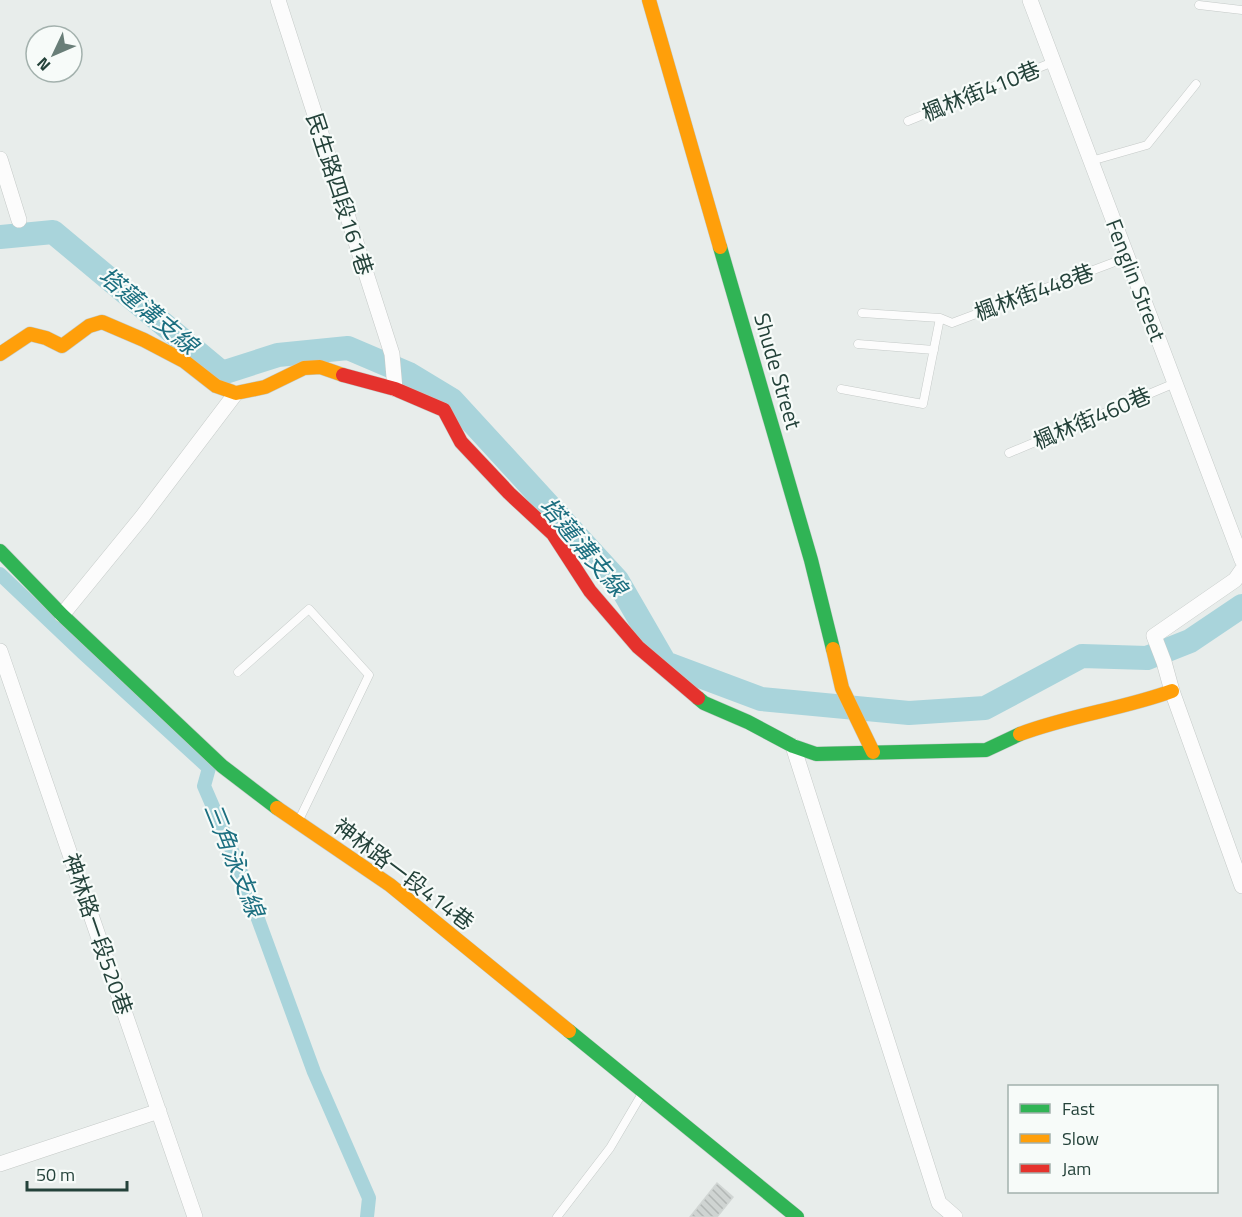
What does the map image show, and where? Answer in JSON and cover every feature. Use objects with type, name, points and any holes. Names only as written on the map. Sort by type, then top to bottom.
[{"type":"street","name":"民生路四段161巷","points":[[278,0],[392,354],[395,389]]},
{"type":"street","name":"Shude Street","points":[[649,0],[811,560],[842,688],[873,752]]},
{"type":"street","name":"Fenglin Street","points":[[1030,0],[1242,560]]},
{"type":"street","points":[[0,159],[19,220]]},
{"type":"street","points":[[0,354],[30,334],[46,338],[62,346],[89,326],[102,322],[184,361],[216,386],[236,393],[265,387],[304,368],[320,367],[395,389],[444,410],[461,442],[509,493],[553,534],[590,591],[638,647],[704,703],[793,746],[816,754],[851,755],[873,752],[987,750],[1023,733],[1086,715],[1138,704],[1172,691]]},
{"type":"street","points":[[63,615],[142,518],[236,393]]},
{"type":"street","name":"神林路一段414巷","points":[[0,551],[63,615],[222,766],[390,885],[797,1217]]},
{"type":"street","points":[[1242,570],[1235,580],[1154,636],[1242,886]]},
{"type":"street","name":"神林路一段520巷","points":[[0,651],[195,1217]]},
{"type":"street","points":[[793,746],[939,1203],[955,1217]]},
{"type":"street","points":[[0,1164],[159,1110]]},
{"type":"lane","points":[[1198,5],[1242,10]]},
{"type":"lane","name":"楓林街410巷","points":[[908,121],[1053,62]]},
{"type":"lane","points":[[1091,161],[1146,145],[1196,84]]},
{"type":"lane","name":"楓林街448巷","points":[[862,313],[940,318],[952,323],[1128,257]]},
{"type":"lane","points":[[841,390],[923,404],[940,318]]},
{"type":"lane","points":[[858,344],[934,350]]},
{"type":"lane","name":"楓林街460巷","points":[[1009,453],[1175,383]]},
{"type":"lane","points":[[238,672],[309,609],[369,675],[298,822]]},
{"type":"lane","points":[[557,1217],[610,1148],[644,1091]]},
{"type":"building","points":[[717,1183],[733,1197],[717,1217],[690,1217]]},
{"type":"waterway","name":"塔蓮溝支線","points":[[0,237],[53,232],[222,373],[278,355],[348,348],[409,374],[452,400],[617,580],[665,663],[761,699],[909,713],[985,708],[1082,656],[1147,658],[1190,641],[1242,606]]},
{"type":"waterway","name":"三角泳支線","points":[[0,574],[209,768],[204,786],[239,867],[314,1072],[369,1198],[367,1217]]},
{"type":"traffic: fast","points":[[720,247],[811,560],[833,649]]},
{"type":"traffic: fast","points":[[0,551],[62,615],[222,766],[277,808]]},
{"type":"traffic: fast","points":[[698,698],[793,746],[816,754],[986,750],[1020,734]]},
{"type":"traffic: fast","points":[[569,1031],[797,1217]]},
{"type":"traffic: slow","points":[[649,0],[720,247]]},
{"type":"traffic: slow","points":[[0,354],[30,334],[46,338],[62,346],[89,326],[102,322],[184,361],[216,386],[236,393],[265,387],[304,368],[320,367],[343,375]]},
{"type":"traffic: slow","points":[[833,649],[842,688],[873,752]]},
{"type":"traffic: slow","points":[[1020,734],[1172,691]]},
{"type":"traffic: slow","points":[[277,808],[390,885],[569,1031]]},
{"type":"traffic: jam","points":[[343,375],[395,389],[444,410],[461,442],[509,493],[553,534],[590,591],[638,647],[698,698]]}]
